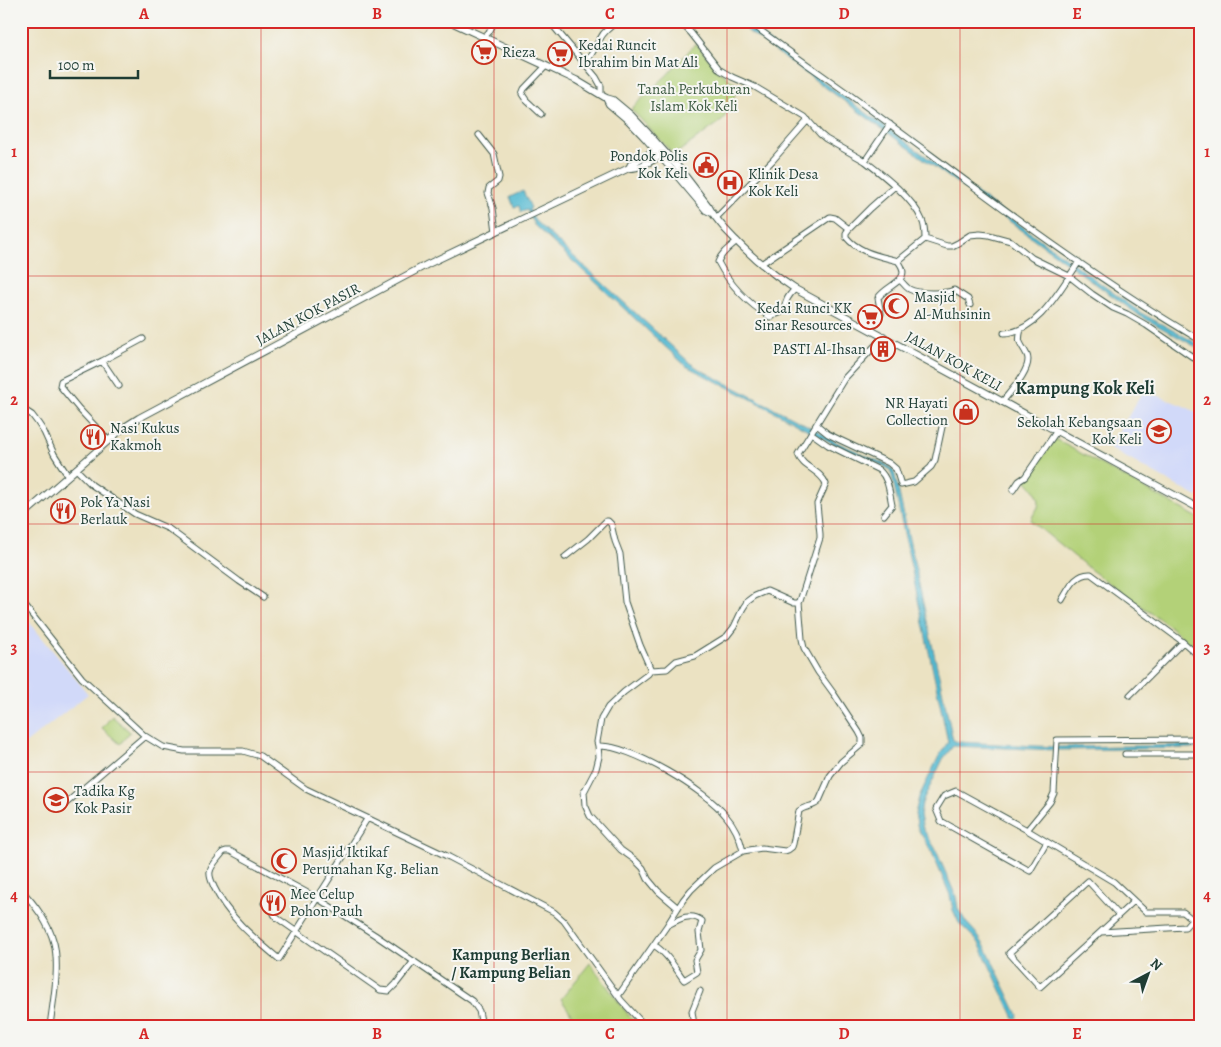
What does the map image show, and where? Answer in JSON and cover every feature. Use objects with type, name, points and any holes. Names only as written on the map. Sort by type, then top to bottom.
[{"type":"street","name":"JALAN KOK KELI","points":[[449,21],[546,66],[613,100],[631,115],[679,168],[709,206],[714,216]]},
{"type":"street","points":[[484,37],[495,21]]},
{"type":"street","points":[[548,21],[599,84],[604,96]]},
{"type":"street","points":[[584,64],[591,56],[600,37],[618,21]]},
{"type":"street","points":[[679,21],[691,33],[720,70],[755,88],[808,120],[826,139],[865,161],[895,186],[920,215],[925,239]]},
{"type":"street","points":[[748,21],[1078,263],[1139,304],[1200,340]]},
{"type":"street","points":[[541,114],[522,94],[524,89],[546,66]]},
{"type":"street","name":"JALAN KOK KELI","points":[[604,96],[609,104],[646,138],[706,210],[714,216],[736,241],[761,264],[794,289],[884,336],[1056,432],[1200,509]]},
{"type":"street","points":[[714,216],[773,160],[808,120]]},
{"type":"street","points":[[865,161],[889,125]]},
{"type":"street","points":[[646,131],[658,153],[679,168]]},
{"type":"street","points":[[479,135],[494,154],[499,177],[498,181],[489,188],[488,193],[494,208],[496,232]]},
{"type":"street","points":[[646,138],[647,150],[642,162],[658,162],[669,165]]},
{"type":"street","name":"JALAN KOK PASIR","points":[[21,517],[123,428],[139,418],[428,264],[629,168],[633,169],[658,153]]},
{"type":"street","points":[[871,330],[881,314],[878,298],[881,293],[900,280],[904,271],[898,261],[873,254],[855,245],[846,237],[846,233],[895,186]]},
{"type":"street","points":[[761,264],[830,217],[849,229]]},
{"type":"street","points":[[925,239],[947,246],[955,245],[970,235],[980,234],[1011,241],[1032,258],[1071,273],[1092,294],[1113,308],[1146,325],[1200,362]]},
{"type":"street","points":[[898,261],[925,239]]},
{"type":"street","points":[[736,241],[718,262],[728,278],[759,310],[770,317],[784,311],[784,304],[794,289]]},
{"type":"street","points":[[1004,334],[1021,329],[1046,309],[1078,263]]},
{"type":"street","points":[[900,280],[916,291],[944,293],[954,290],[968,299],[970,305]]},
{"type":"street","points":[[1002,402],[1028,365],[1027,355],[1019,342],[1021,329]]},
{"type":"street","points":[[618,996],[691,890],[714,868],[743,850],[762,848],[785,851],[790,849],[793,844],[799,811],[820,801],[830,776],[841,762],[862,744],[859,732],[818,672],[804,648],[802,639],[799,602],[820,538],[817,504],[826,484],[822,477],[799,458],[798,454],[847,375],[884,336]]},
{"type":"street","points":[[109,441],[60,386],[61,381],[143,339]]},
{"type":"street","points":[[102,361],[120,386]]},
{"type":"street","points":[[21,408],[32,415],[38,423],[68,476]]},
{"type":"street","points":[[817,425],[828,434],[889,463],[896,469],[901,485],[914,482],[931,467],[935,460],[942,427]]},
{"type":"street","points":[[1013,490],[1026,477],[1056,432]]},
{"type":"street","points":[[811,433],[828,445],[884,474],[892,505],[884,515]]},
{"type":"street","points":[[76,469],[92,485],[135,514],[169,528],[263,597]]},
{"type":"street","points":[[565,557],[588,539],[606,521],[611,524],[620,554],[625,602],[651,670]]},
{"type":"street","points":[[1062,600],[1075,580],[1086,574],[1091,574],[1183,642],[1200,657]]},
{"type":"street","points":[[678,908],[658,892],[648,879],[643,868],[621,850],[590,816],[585,805],[584,792],[596,769],[599,756],[596,742],[601,719],[608,708],[624,692],[651,670],[666,669],[676,661],[695,656],[727,636],[747,602],[754,596],[762,592],[770,592],[794,603],[799,602]]},
{"type":"street","points":[[21,601],[82,678],[145,736],[163,746],[184,751],[243,751],[260,756],[306,789],[450,857],[554,912],[564,921],[618,996],[645,1026]]},
{"type":"street","points":[[1130,695],[1183,642]]},
{"type":"street","points":[[64,805],[145,736]]},
{"type":"street","points":[[1027,830],[1050,802],[1054,793],[1057,740],[1200,739]]},
{"type":"street","points":[[598,746],[617,748],[655,764],[708,797],[726,816],[741,840],[743,850]]},
{"type":"street","points":[[1125,754],[1200,754]]},
{"type":"street","points":[[1046,842],[1030,871],[941,821],[936,810],[944,796],[956,791],[1027,830],[1114,882],[1146,912],[1184,912],[1192,919],[1185,927],[1101,932]]},
{"type":"street","points":[[367,819],[317,898],[297,932],[279,959],[235,919],[221,901],[210,877],[211,868],[226,850],[230,850],[317,898],[472,1001],[479,1011],[482,1026]]},
{"type":"street","points":[[1119,915],[1088,881],[1009,953],[1040,987],[1101,932],[1134,901]]},
{"type":"street","points":[[21,890],[38,910],[54,944],[56,968],[50,1026]]},
{"type":"street","points":[[264,903],[272,907],[275,916],[380,990],[389,990],[414,961]]},
{"type":"street","points":[[654,945],[668,958],[684,980],[697,972],[695,960],[701,950],[699,932],[702,921],[690,916],[677,920],[666,927]]},
{"type":"street","points":[[694,1026],[692,1011],[700,991]]},
{"type":"shaded area","name":"Sekolah Kebangsaan Kok Keli","points":[[1144,390],[1200,414],[1200,493],[1197,497],[1109,448]]},
{"type":"shaded area","points":[[21,612],[88,694],[21,747]]},
{"type":"green space","name":"Tanah Perkuburan Islam Kok Keli","points":[[696,43],[717,70],[739,86],[723,120],[674,155],[631,109],[667,75]]},
{"type":"green space","points":[[1055,439],[1200,519],[1200,653],[1172,628],[1091,570],[1031,521],[1039,501],[1032,486],[1026,480]]},
{"type":"green space","points":[[112,716],[130,732],[120,744],[102,728]]},
{"type":"green space","points":[[590,963],[632,1020],[620,1026],[579,1026],[561,999]]},
{"type":"water","points":[[734,21],[743,21],[784,53],[1141,313],[1200,345],[1200,349],[1140,316]]},
{"type":"water","points":[[523,191],[535,221],[690,363],[836,442],[887,465],[893,470],[953,740],[958,742],[1057,747],[1200,745],[1200,748],[1057,750],[953,746],[943,759],[922,803],[920,816],[923,829],[935,848],[956,897],[958,909],[986,948],[1018,1015],[1017,1018],[1014,1018],[979,943],[959,923],[953,910],[950,895],[931,850],[918,829],[915,814],[919,797],[948,742],[890,470],[834,444],[686,366],[534,225],[527,210],[521,212],[519,206],[514,207],[510,197]]},
{"type":"place","name":"Rieza","points":[[484,52]]},
{"type":"place","name":"Kedai Runcit Ibrahim bin Mat Ali","points":[[560,54]]},
{"type":"place","name":"Pondok Polis Kok Keli","points":[[706,165]]},
{"type":"place","name":"Klinik Desa Kok Keli","points":[[730,183]]},
{"type":"place","name":"Masjid Al-Muhsinin","points":[[896,306]]},
{"type":"place","name":"Kedai Runci KK Sinar Resources","points":[[870,317]]},
{"type":"place","name":"PASTI Al-Ihsan","points":[[883,349]]},
{"type":"place","name":"NR Hayati Collection","points":[[966,412]]},
{"type":"place","name":"Sekolah Kebangsaan Kok Keli","points":[[1159,431]]},
{"type":"place","name":"Nasi Kukus Kakmoh","points":[[93,437]]},
{"type":"place","name":"Pok Ya Nasi Berlauk","points":[[63,511]]},
{"type":"place","name":"Tadika Kg Kok Pasir","points":[[56,800]]},
{"type":"place","name":"Masjid Iktikaf Perumahan Kg. Belian","points":[[284,861]]},
{"type":"place","name":"Mee Celup Pohon Pauh","points":[[273,903]]},
{"type":"district","name":"Kampung Kok Keli","points":[[1085,388]]},
{"type":"district","name":"Kampung Berlian / Kampung Belian","points":[[511,963]]}]
